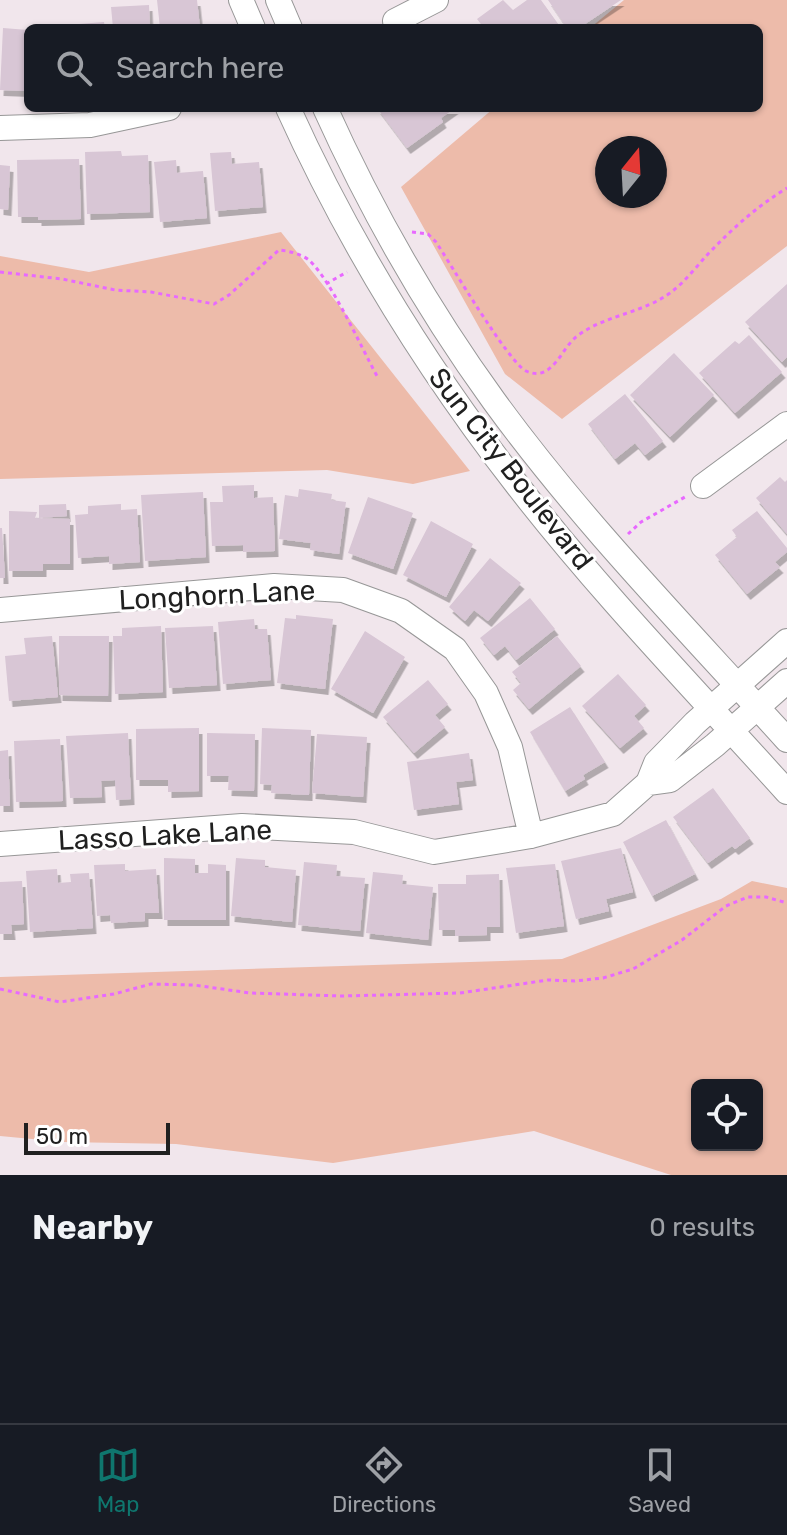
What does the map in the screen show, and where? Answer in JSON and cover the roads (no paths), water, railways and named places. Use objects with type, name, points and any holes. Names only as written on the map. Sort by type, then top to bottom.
[{"type":"street","points":[[241,0],[251,24]]},
{"type":"street","points":[[278,0],[288,24]]},
{"type":"street","points":[[395,21],[436,0]]},
{"type":"street","points":[[0,128],[90,125],[150,112]]},
{"type":"street","name":"Sun City Boulevard","points":[[290,112],[365,261],[465,417],[519,489],[587,570],[744,719],[787,792]]},
{"type":"street","name":"Sun City Boulevard","points":[[327,112],[394,243],[444,326],[494,400],[547,470],[613,547],[724,697],[744,719],[787,740]]},
{"type":"street","points":[[703,486],[787,424]]},
{"type":"street","name":"Longhorn Lane","points":[[0,610],[274,586],[343,590],[401,611],[455,649],[486,693],[510,747],[531,836]]},
{"type":"street","name":"Lasso Lake Lane","points":[[0,844],[242,826],[354,832],[434,852],[531,836],[613,814],[648,783],[656,763],[787,641]]},
{"type":"street","name":"Lasso Lake Lane","points":[[648,783],[670,780],[787,681]]}]
